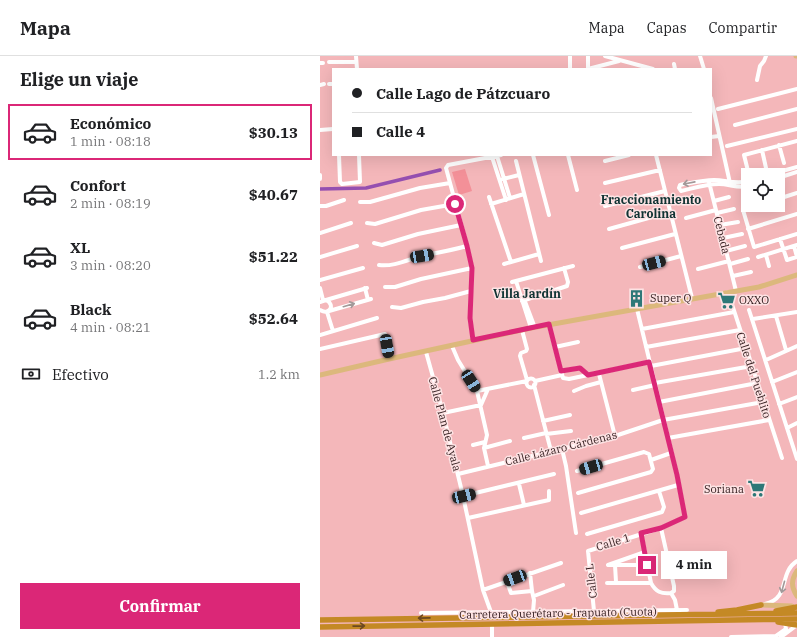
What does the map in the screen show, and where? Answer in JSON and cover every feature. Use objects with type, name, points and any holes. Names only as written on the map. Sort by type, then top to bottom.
[{"type":"highway","points":[[679,616],[738,610],[761,605]]},
{"type":"highway","points":[[756,614],[797,607]]},
{"type":"highway","name":"Carretera Querétaro - Irapuato (Cuota)","points":[[320,620],[679,616],[797,613]]},
{"type":"highway","name":"Carretera Querétaro - Irapuato (Cuota)","points":[[320,627],[797,619]]},
{"type":"highway","points":[[768,620],[797,625]]},
{"type":"main road","points":[[320,375],[549,324],[759,287],[797,275]]},
{"type":"main road","points":[[797,571],[793,578],[792,584],[797,596]]},
{"type":"main road","points":[[761,605],[797,607]]},
{"type":"street","points":[[336,56],[336,62]]},
{"type":"street","points":[[356,56],[357,68]]},
{"type":"street","points":[[570,56],[570,68]]},
{"type":"street","points":[[588,56],[588,68]]},
{"type":"street","points":[[605,56],[649,68]]},
{"type":"street","points":[[700,56],[704,68]]},
{"type":"street","points":[[757,80],[760,67],[766,56]]},
{"type":"street","points":[[592,68],[620,61]]},
{"type":"street","points":[[329,62],[356,62]]},
{"type":"street","points":[[626,62],[628,68]]},
{"type":"street","points":[[718,109],[797,89]]},
{"type":"street","points":[[712,103],[730,183]]},
{"type":"street","points":[[735,125],[797,110]]},
{"type":"street","points":[[727,146],[797,129]]},
{"type":"street","points":[[320,130],[332,130]]},
{"type":"street","points":[[712,138],[719,136]]},
{"type":"street","points":[[747,168],[744,155],[797,141]]},
{"type":"street","points":[[779,145],[784,163]]},
{"type":"street","points":[[762,150],[766,168]]},
{"type":"street","points":[[339,156],[341,183],[360,183],[359,156]]},
{"type":"street","points":[[473,340],[470,322],[472,268],[446,166],[496,156],[508,199]]},
{"type":"street","points":[[533,156],[549,215]]},
{"type":"street","points":[[568,156],[576,190]]},
{"type":"street","points":[[606,161],[625,156]]},
{"type":"street","points":[[656,156],[692,298]]},
{"type":"street","points":[[516,161],[541,261]]},
{"type":"street","points":[[785,170],[797,167]]},
{"type":"street","points":[[605,183],[660,170]]},
{"type":"street","points":[[785,176],[797,172]]},
{"type":"street","points":[[503,179],[519,175]]},
{"type":"street","points":[[709,182],[681,191],[679,189],[680,185],[709,182],[721,184],[741,184]]},
{"type":"street","name":"Cebada","points":[[709,182],[736,291]]},
{"type":"street","points":[[360,202],[370,202],[420,188],[450,183]]},
{"type":"street","points":[[730,183],[741,188]]},
{"type":"street","points":[[604,206],[665,191]]},
{"type":"street","points":[[785,197],[797,193]]},
{"type":"street","points":[[491,204],[524,194]]},
{"type":"street","points":[[489,197],[511,262]]},
{"type":"street","points":[[714,201],[729,197]]},
{"type":"street","points":[[320,206],[326,206],[344,200]]},
{"type":"street","points":[[367,223],[375,224],[421,210],[455,204]]},
{"type":"street","points":[[686,218],[734,209]]},
{"type":"street","points":[[609,229],[670,212]]},
{"type":"street","points":[[744,212],[754,247],[797,234]]},
{"type":"street","points":[[748,229],[797,214]]},
{"type":"street","points":[[720,225],[738,222]]},
{"type":"street","points":[[320,233],[350,223]]},
{"type":"street","points":[[374,243],[382,244],[418,234],[461,225]]},
{"type":"street","points":[[622,248],[675,234]]},
{"type":"street","points":[[724,238],[742,234]]},
{"type":"street","points":[[758,257],[784,249],[796,246],[796,258],[787,260],[784,249],[780,239]]},
{"type":"street","points":[[320,257],[357,246]]},
{"type":"street","points":[[379,265],[389,266],[422,256],[446,252],[467,246]]},
{"type":"street","points":[[726,251],[745,246]]},
{"type":"street","points":[[504,264],[539,254]]},
{"type":"street","points":[[766,255],[769,266]]},
{"type":"street","points":[[640,266],[681,256]]},
{"type":"street","points":[[698,269],[748,259]]},
{"type":"street","points":[[533,328],[523,299],[514,282],[574,266]]},
{"type":"street","points":[[320,280],[363,268]]},
{"type":"street","points":[[385,287],[395,287],[422,279],[472,268]]},
{"type":"street","points":[[523,299],[567,286],[568,282],[564,268]]},
{"type":"street","points":[[733,276],[751,272]]},
{"type":"street","points":[[320,288],[322,301]]},
{"type":"street","points":[[322,301],[366,288],[369,299],[324,312]]},
{"type":"street","points":[[392,307],[401,308],[471,291]]},
{"type":"street","name":"Calle del Pueblito","points":[[728,292],[782,458]]},
{"type":"street","points":[[322,301],[329,301],[331,306],[324,312]]},
{"type":"street","points":[[581,513],[678,485],[672,453],[637,309]]},
{"type":"street","points":[[749,310],[797,459]]},
{"type":"street","points":[[324,312],[333,331]]},
{"type":"street","points":[[642,329],[734,312]]},
{"type":"street","points":[[753,319],[797,312]]},
{"type":"street","points":[[776,316],[786,350]]},
{"type":"street","points":[[320,335],[377,318]]},
{"type":"street","points":[[549,324],[561,373],[565,379],[746,348]]},
{"type":"street","points":[[522,330],[527,349],[520,353],[520,356],[529,386],[561,373],[580,368],[588,375]]},
{"type":"street","points":[[646,347],[740,330]]},
{"type":"street","points":[[320,349],[385,334],[389,359]]},
{"type":"street","points":[[555,348],[578,342]]},
{"type":"street","points":[[452,346],[458,360],[478,391],[487,435],[484,448],[488,466]]},
{"type":"street","points":[[766,360],[797,346]]},
{"type":"street","name":"Calle Plan de Ayala","points":[[426,352],[444,413],[464,496],[483,590],[491,614]]},
{"type":"street","points":[[633,390],[655,384],[752,366]]},
{"type":"street","points":[[772,382],[797,372]]},
{"type":"street","points":[[599,374],[614,436]]},
{"type":"street","points":[[478,391],[527,381],[532,378],[535,383],[551,452]]},
{"type":"street","points":[[574,391],[601,382]]},
{"type":"street","points":[[659,402],[757,383]]},
{"type":"street","points":[[481,405],[488,389]]},
{"type":"street","points":[[779,404],[797,397]]},
{"type":"street","name":"Calle Lázaro Cárdenas","points":[[458,474],[614,436],[663,420],[763,402]]},
{"type":"street","points":[[444,413],[481,405]]},
{"type":"street","points":[[543,421],[570,414]]},
{"type":"street","points":[[668,438],[769,420]]},
{"type":"street","points":[[787,428],[797,423]]},
{"type":"street","points":[[524,438],[571,431]]},
{"type":"street","points":[[473,445],[485,442]]},
{"type":"street","points":[[484,448],[510,442]]},
{"type":"street","points":[[562,449],[576,532]]},
{"type":"street","points":[[577,471],[644,452],[649,454],[653,469],[651,472],[578,493]]},
{"type":"street","points":[[651,460],[672,453]]},
{"type":"street","points":[[464,496],[554,474]]},
{"type":"street","points":[[518,484],[524,505]]},
{"type":"street","name":"Calle 1","points":[[588,550],[661,528],[685,517],[678,485]]},
{"type":"street","points":[[468,518],[549,500],[549,491]]},
{"type":"street","points":[[587,534],[662,512],[664,507],[659,491]]},
{"type":"street","points":[[641,533],[651,583],[655,590],[660,593],[671,592],[674,591],[674,586],[661,528]]},
{"type":"street","name":"Calle L","points":[[588,550],[594,611]]},
{"type":"street","points":[[645,552],[608,565],[647,565]]},
{"type":"street","points":[[761,605],[772,602],[780,596],[788,570],[790,566],[797,561]]},
{"type":"street","points":[[483,590],[561,563]]},
{"type":"street","points":[[615,566],[616,582]]},
{"type":"street","points":[[530,573],[531,591],[534,596],[533,612]]},
{"type":"street","points":[[507,582],[511,593],[531,591]]},
{"type":"street","points":[[607,583],[651,583]]},
{"type":"street","points":[[534,596],[563,585]]},
{"type":"street","points":[[671,592],[675,600],[677,610]]},
{"type":"street","points":[[421,613],[491,614],[687,610]]},
{"type":"street","points":[[731,637],[776,636],[786,629],[785,623]]},
{"type":"street","points":[[781,637],[797,625]]},
{"type":"street","points":[[492,627],[492,636]]},
{"type":"shaded area","points":[[465,169],[472,191],[459,195],[452,172]]},
{"type":"waterway","points":[[320,189],[366,188],[440,170]]},
{"type":"place","name":"Super Q","points":[[637,298]]},
{"type":"place","name":"OXXO","points":[[726,300]]},
{"type":"place","name":"Soriana","points":[[757,489]]},
{"type":"district","name":"Fraccionamiento Carolina","points":[[651,207]]},
{"type":"district","name":"Villa Jardín","points":[[527,294]]},
{"type":"route","points":[[455,204],[472,268],[470,322],[473,340],[549,324],[561,371],[581,368],[588,375],[599,374],[649,362],[677,475],[685,517],[661,528],[641,533],[647,565]]}]
